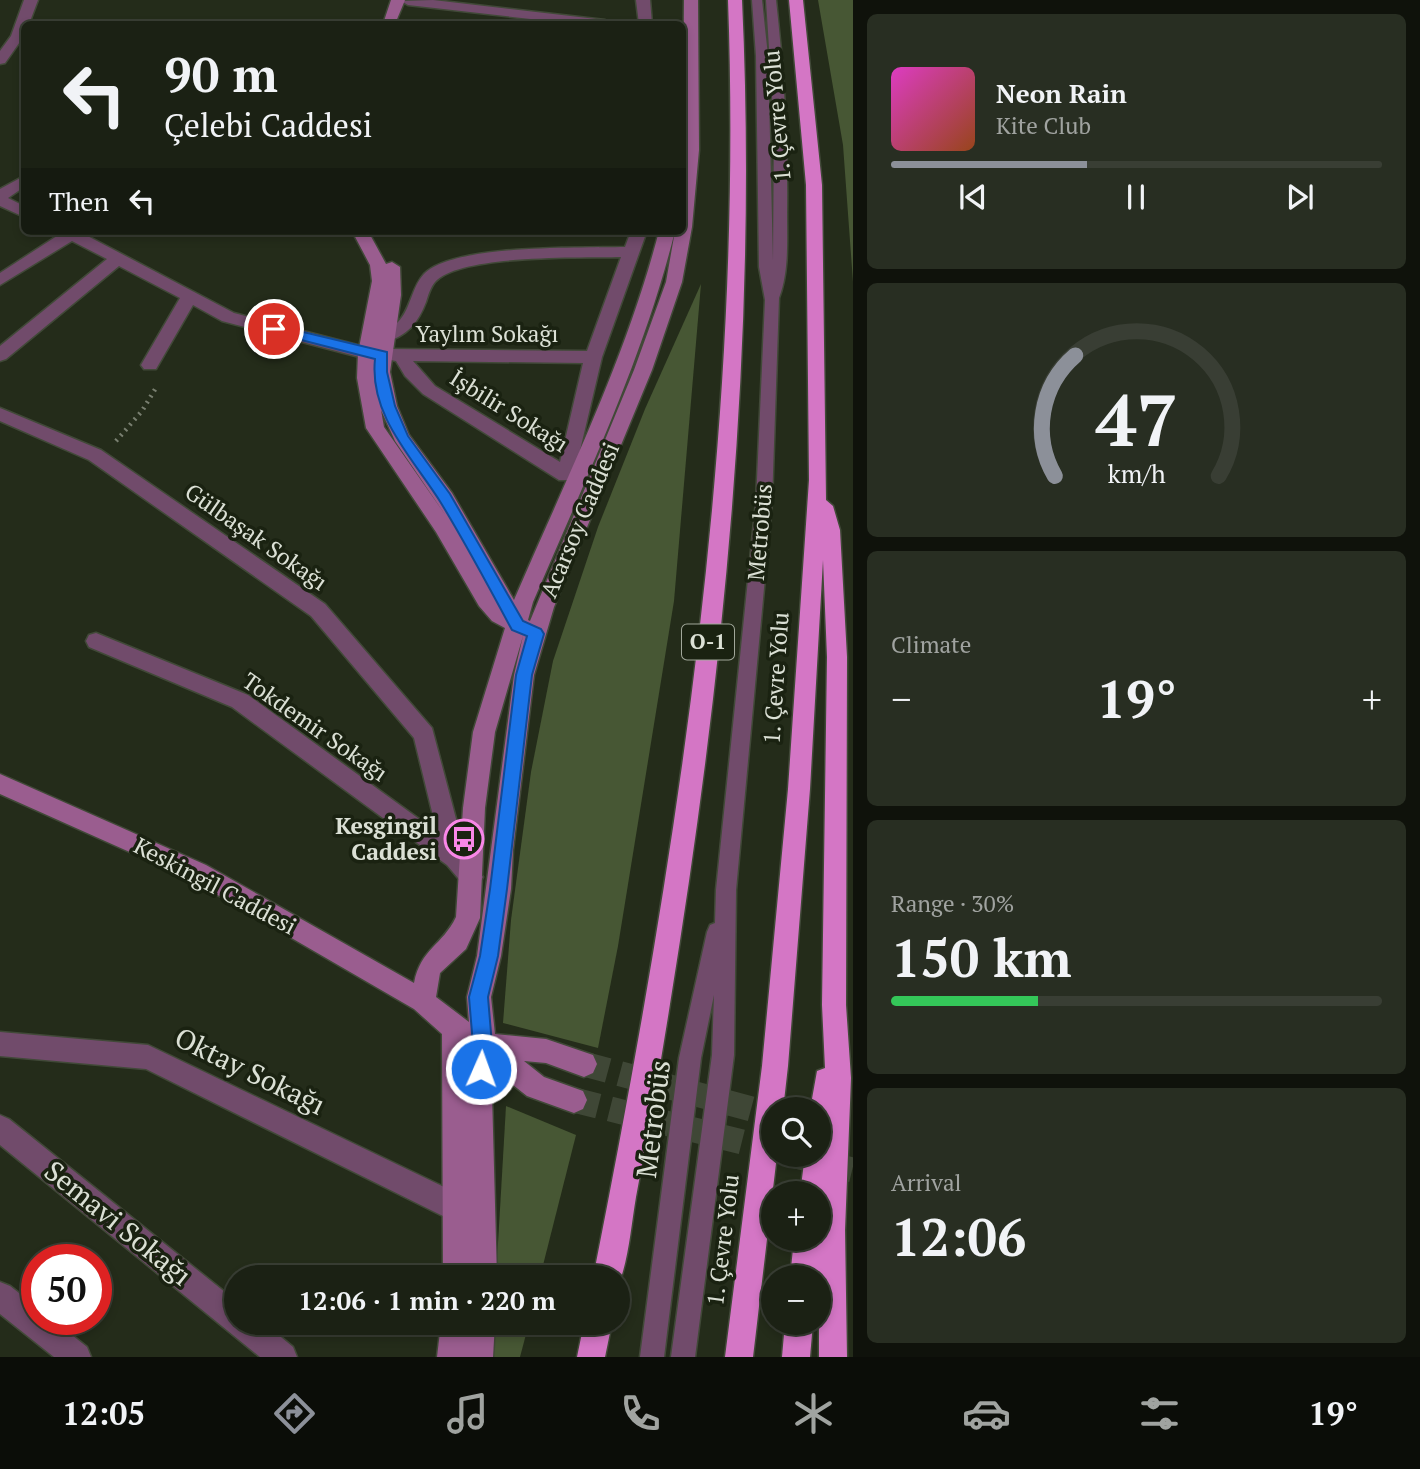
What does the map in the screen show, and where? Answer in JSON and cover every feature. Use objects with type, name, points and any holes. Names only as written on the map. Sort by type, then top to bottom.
[{"type":"highway","name":"1. Çevre Yolu","points":[[610,1265],[635,1134],[690,805],[719,551],[737,284],[739,80],[735,0]]},
{"type":"highway","name":"1. Çevre Yolu","points":[[739,1357],[775,1066],[799,789],[818,481],[814,185],[796,0]]},
{"type":"highway","points":[[818,481],[830,530],[835,586],[834,1005],[838,1078],[831,1230],[833,1357]]},
{"type":"highway","points":[[824,1097],[834,1005]]},
{"type":"highway","points":[[591,1357],[596,1335]]},
{"type":"highway","points":[[796,1357],[798,1335]]},
{"type":"main road","points":[[390,21],[399,0],[408,0],[400,21]]},
{"type":"main road","points":[[677,0],[678,21]]},
{"type":"main road","name":"Acarsoy Caddesi","points":[[686,208],[692,150],[691,0]]},
{"type":"main road","points":[[362,235],[378,265],[380,281],[374,354],[366,379],[375,428],[443,527],[486,601],[499,615],[527,629]]},
{"type":"main road","points":[[374,354],[385,336],[393,295],[391,260],[377,235]]},
{"type":"main road","name":"Acarsoy Caddesi","points":[[469,1213],[483,1045],[479,997],[489,956],[499,889],[524,675],[527,629],[523,601],[617,383],[654,282],[666,235]]},
{"type":"main road","name":"Acarsoy Caddesi","points":[[423,1002],[429,968],[457,941],[468,918],[474,808],[484,732],[527,629],[544,607],[643,370],[674,282],[683,235]]},
{"type":"main road","name":"Keskingil Caddesi","points":[[0,784],[198,872],[423,1002],[537,1087],[574,1100]]},
{"type":"main road","points":[[455,1028],[469,1213],[459,1265]]},
{"type":"main road","points":[[483,1045],[546,1051],[584,1064]]},
{"type":"main road","points":[[469,1213],[484,1247],[483,1265]]},
{"type":"main road","points":[[451,1357],[454,1335]]},
{"type":"main road","points":[[479,1357],[480,1335]]},
{"type":"street","points":[[25,21],[31,0]]},
{"type":"street","points":[[408,0],[580,21]]},
{"type":"street","points":[[643,0],[646,21]]},
{"type":"street","points":[[0,60],[21,37]]},
{"type":"street","points":[[21,183],[0,198],[21,210]]},
{"type":"street","points":[[0,280],[65,235]]},
{"type":"street","name":"Yaylım Sokağı","points":[[75,235],[228,317],[374,354],[593,357]]},
{"type":"street","points":[[593,357],[638,235]]},
{"type":"street","points":[[385,336],[400,330],[420,301],[425,284],[435,273],[464,262],[517,256],[633,252]]},
{"type":"street","points":[[0,355],[118,258]]},
{"type":"street","points":[[150,365],[190,296]]},
{"type":"street","name":"İşbilir Sokağı","points":[[402,356],[411,372],[429,390],[566,475],[593,357]]},
{"type":"street","name":"Gülbaşak Sokağı","points":[[0,414],[100,459],[318,611],[424,734],[455,858],[471,877]]},
{"type":"street","name":"Tokdemir Sokağı","points":[[96,641],[240,701],[455,858]]},
{"type":"street","name":"Oktay Sokağı","points":[[0,1044],[148,1057],[469,1213]]},
{"type":"street","name":"Semavi Sokağı","points":[[0,1128],[224,1309]]},
{"type":"street","points":[[0,1296],[77,1357]]},
{"type":"street","points":[[256,1335],[283,1357]]},
{"type":"lane","name":"Metrobüs","points":[[683,1357],[723,1055],[726,890],[764,502],[772,300],[766,267],[762,56],[757,0]]},
{"type":"lane","name":"Metrobüs","points":[[771,0],[779,75],[782,173],[780,272],[772,300]]},
{"type":"lane","name":"Metrobüs","points":[[652,1357],[690,1058],[726,890]]},
{"type":"path","points":[[100,459],[142,411],[157,386],[150,365]]},
{"type":"green space","points":[[818,0],[853,0],[853,282],[843,145]]},
{"type":"green space","points":[[701,284],[674,601],[618,946],[598,1048],[503,1023],[511,920],[531,772],[553,661],[598,527],[645,409]]},
{"type":"green space","points":[[506,1106],[576,1135],[543,1265],[497,1265]]},
{"type":"green space","points":[[491,1335],[526,1335],[520,1357],[488,1357]]},
{"type":"tunnel","points":[[584,1064],[761,1112]]},
{"type":"tunnel","points":[[574,1100],[761,1147]]},
{"type":"tunnel","points":[[831,1130],[853,1136]]},
{"type":"tunnel","points":[[831,1165],[853,1170]]},
{"type":"place","name":"Kesgingil Caddesi","points":[[464,839]]},
{"type":"route","points":[[274,329],[382,355],[380,372],[388,406],[401,437],[445,498],[518,625],[536,634],[524,675],[504,824],[499,889],[489,956],[479,997],[483,1045],[481,1069]]}]
